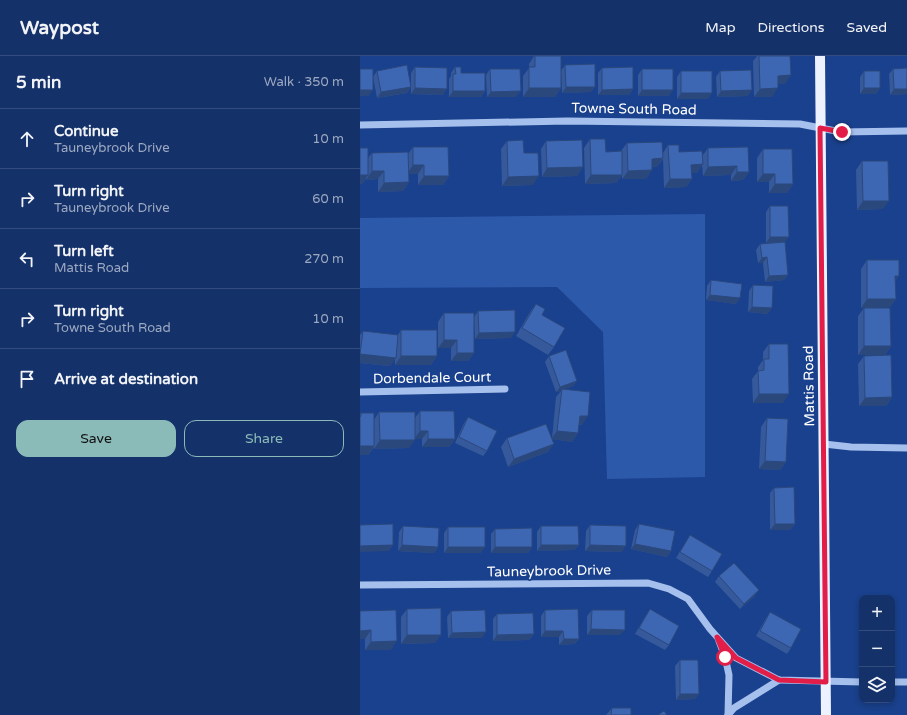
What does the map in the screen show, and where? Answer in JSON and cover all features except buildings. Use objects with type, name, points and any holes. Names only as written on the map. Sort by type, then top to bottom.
[{"type":"main road","name":"Mattis Road","points":[[820,56],[826,715]]},
{"type":"street","name":"Towne South Road","points":[[360,125],[574,122],[800,124],[842,132],[907,131]]},
{"type":"street","name":"Dorbendale Court","points":[[360,392],[505,389]]},
{"type":"street","points":[[824,444],[907,448]]},
{"type":"street","name":"Tauneybrook Drive","points":[[360,585],[648,583],[669,589],[688,598],[717,637],[736,658],[779,680],[859,682]]},
{"type":"street","name":"Tauneybrook Drive","points":[[717,637],[725,657],[729,675],[728,715]]},
{"type":"street","points":[[728,715],[734,708],[779,680]]},
{"type":"street","points":[[895,682],[907,682]]},
{"type":"shaded area","points":[[705,214],[705,477],[607,479],[603,332],[557,287],[360,288],[360,218]]},
{"type":"route","points":[[725,657],[717,637],[736,658],[779,680],[826,682],[820,128],[842,132]]}]
